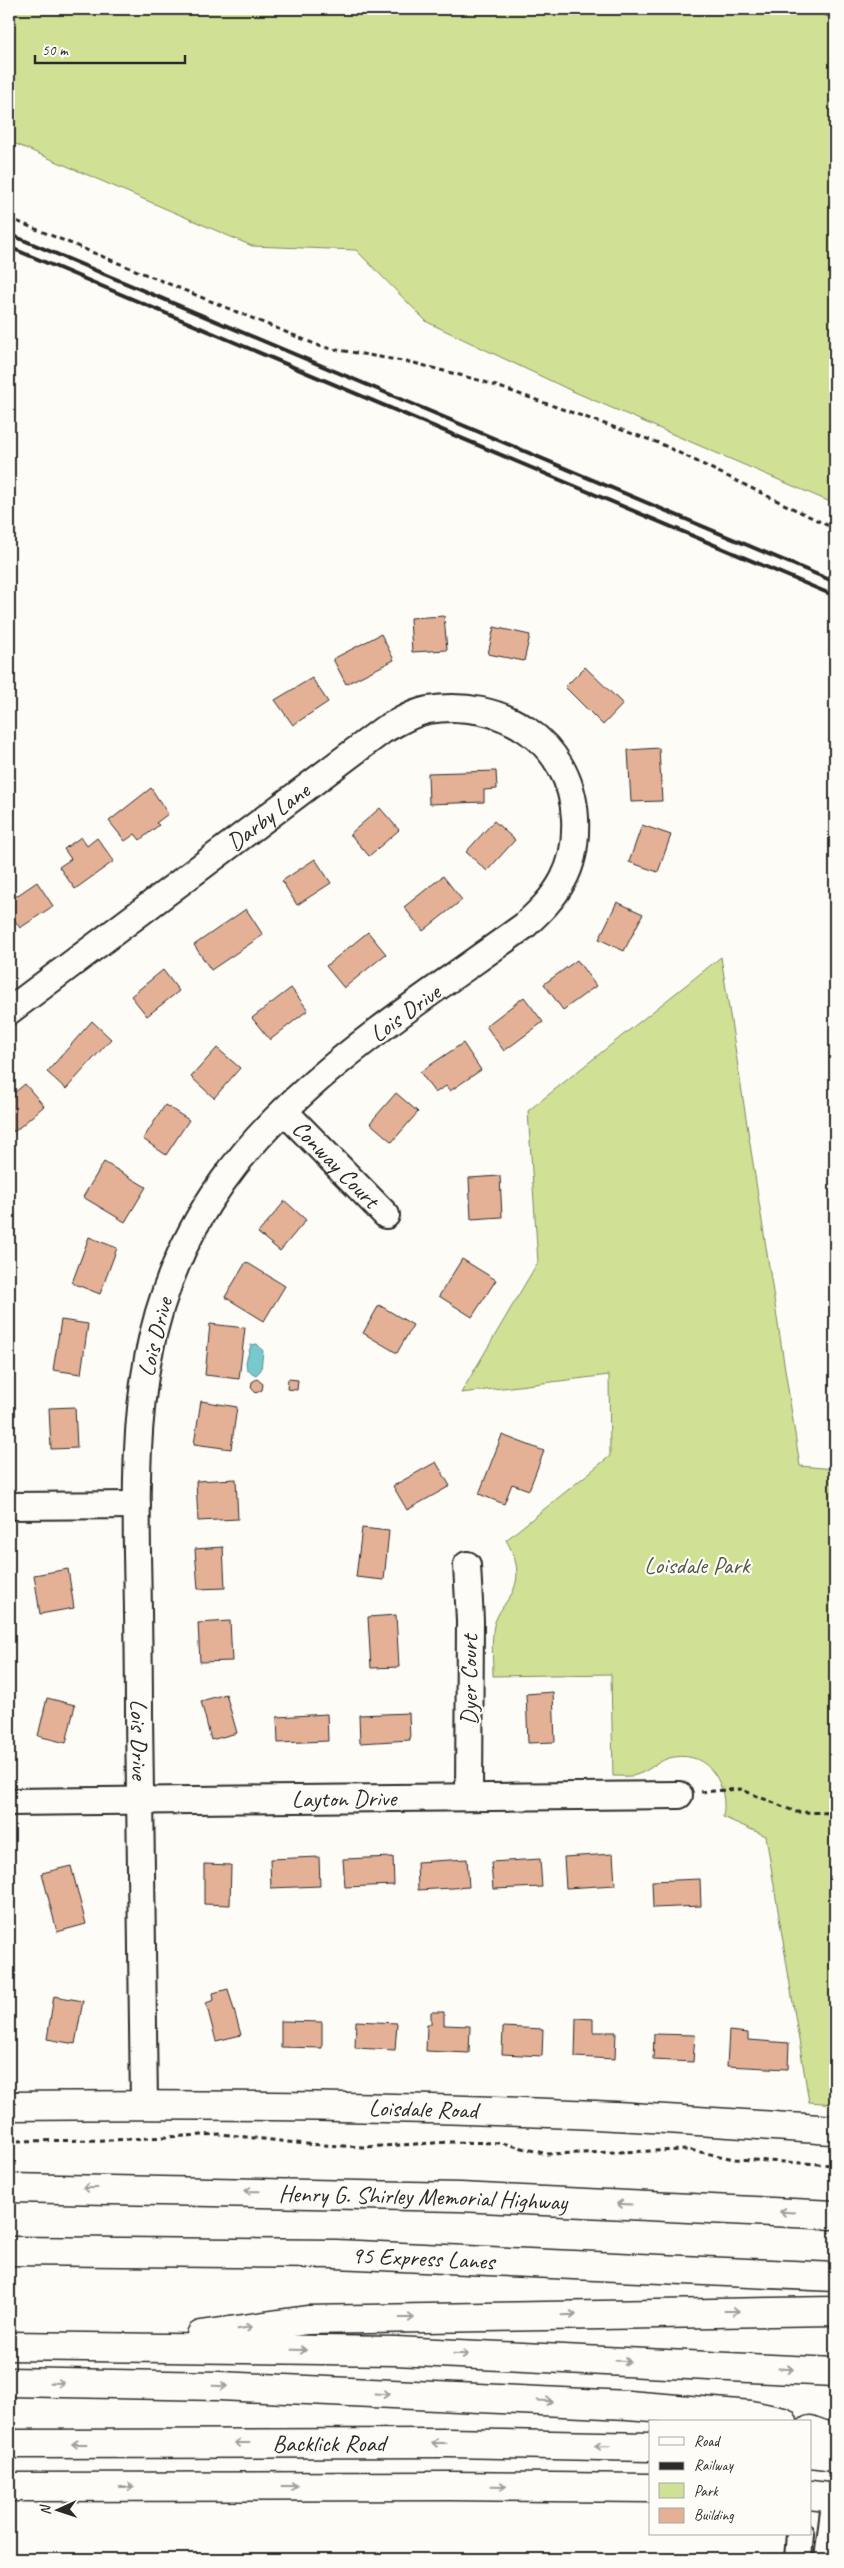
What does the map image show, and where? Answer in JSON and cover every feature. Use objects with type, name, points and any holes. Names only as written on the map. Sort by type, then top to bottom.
[{"type":"main road","name":"Loisdale Road","points":[[9,2106],[144,2104],[586,2115],[835,2130]]},
{"type":"main road","name":"Henry G. Shirley Memorial Highway","points":[[9,2188],[460,2196],[835,2215]]},
{"type":"main road","name":"95 Express Lanes","points":[[9,2251],[336,2254],[835,2277]]},
{"type":"main road","points":[[127,2346],[307,2320],[835,2311]]},
{"type":"main road","points":[[9,2346],[127,2346],[396,2351],[835,2372]]},
{"type":"main road","points":[[9,2382],[219,2386],[618,2404],[724,2412],[775,2420]]},
{"type":"main road","points":[[812,2431],[835,2439]]},
{"type":"main road","name":"Backlick Road","points":[[9,2444],[447,2442],[649,2446]]},
{"type":"main road","points":[[812,2454],[835,2457]]},
{"type":"main road","name":"Backlick Road","points":[[9,2487],[450,2486],[649,2488]]},
{"type":"main road","points":[[812,2496],[835,2498]]},
{"type":"street","name":"Darby Lane","points":[[9,1011],[375,736],[411,715],[426,710],[459,707],[476,708],[522,726],[548,748]]},
{"type":"street","name":"Lois Drive","points":[[144,2104],[136,1504],[141,1398],[156,1320],[168,1285],[192,1232],[221,1183],[238,1161],[284,1112],[330,1068],[524,926],[541,911],[556,892],[564,879],[574,848],[575,806],[568,782],[548,748]]},
{"type":"street","name":"Conway Court","points":[[284,1112],[386,1215]]},
{"type":"street","points":[[9,1506],[136,1504]]},
{"type":"street","name":"Dyer Court","points":[[467,1565],[470,1622],[469,1796]]},
{"type":"street","name":"Layton Drive","points":[[9,1802],[679,1795]]},
{"type":"street","points":[[828,2559],[835,2503]]},
{"type":"street","points":[[798,2559],[800,2536]]},
{"type":"path","points":[[9,218],[322,347],[414,363],[482,381],[659,443],[835,529]]},
{"type":"path","points":[[679,1795],[736,1789],[755,1794],[796,1812],[833,1813]]},
{"type":"path","points":[[835,1809],[831,1830],[835,1880]]},
{"type":"path","points":[[9,2140],[114,2140],[221,2134],[305,2144],[363,2146],[451,2142],[502,2144],[547,2154],[690,2150],[735,2159],[835,2165]]},
{"type":"green space","points":[[9,9],[835,9],[835,504],[570,390],[427,322],[356,250],[252,246],[9,141]]},
{"type":"green space","name":"Loisdale Park","points":[[721,957],[800,1466],[835,1469],[835,2104],[809,2102],[766,1836],[723,1817],[723,1794],[720,1783],[707,1765],[698,1760],[687,1757],[674,1757],[664,1760],[636,1775],[613,1776],[611,1674],[493,1676],[492,1644],[494,1625],[499,1613],[511,1595],[517,1574],[513,1553],[506,1540],[610,1456],[609,1375],[461,1393],[538,1262],[528,1111]]},
{"type":"water","points":[[257,1344],[263,1351],[261,1370],[256,1375],[247,1370],[246,1362],[251,1345]]},
{"type":"building","points":[[444,616],[447,650],[412,652],[410,618]]},
{"type":"building","points":[[494,627],[530,635],[524,661],[488,654]]},
{"type":"building","points":[[381,634],[394,660],[346,684],[333,659]]},
{"type":"building","points":[[585,667],[623,704],[603,725],[565,687]]},
{"type":"building","points":[[312,678],[328,702],[293,725],[275,700]]},
{"type":"building","points":[[659,748],[662,801],[631,802],[628,750]]},
{"type":"building","points":[[496,771],[497,789],[484,790],[484,802],[429,804],[428,773]]},
{"type":"building","points":[[151,788],[168,814],[156,823],[159,825],[140,840],[135,834],[125,841],[109,821]]},
{"type":"building","points":[[380,808],[399,830],[369,856],[350,834]]},
{"type":"building","points":[[494,821],[515,840],[487,871],[466,852]]},
{"type":"building","points":[[642,825],[671,835],[658,872],[629,862]]},
{"type":"building","points":[[81,837],[87,846],[97,838],[114,861],[75,889],[59,867],[71,859],[64,849]]},
{"type":"building","points":[[315,859],[331,883],[297,905],[282,881]]},
{"type":"building","points":[[443,876],[462,900],[423,931],[404,907]]},
{"type":"building","points":[[37,882],[53,906],[20,928],[9,912],[9,901]]},
{"type":"building","points":[[617,902],[643,914],[624,951],[599,939]]},
{"type":"building","points":[[246,909],[263,935],[211,970],[194,945]]},
{"type":"building","points":[[368,932],[386,954],[344,988],[326,966]]},
{"type":"building","points":[[577,960],[596,986],[563,1010],[544,984]]},
{"type":"building","points":[[163,970],[179,991],[147,1016],[131,996]]},
{"type":"building","points":[[291,988],[308,1010],[270,1040],[252,1018]]},
{"type":"building","points":[[524,997],[543,1022],[504,1051],[486,1026]]},
{"type":"building","points":[[92,1021],[111,1039],[66,1089],[47,1072]]},
{"type":"building","points":[[463,1043],[481,1070],[450,1091],[446,1086],[435,1093],[420,1072]]},
{"type":"building","points":[[217,1048],[240,1068],[214,1098],[191,1077]]},
{"type":"building","points":[[25,1084],[44,1106],[14,1132],[9,1125],[9,1097]]},
{"type":"building","points":[[396,1093],[418,1112],[392,1142],[370,1123]]},
{"type":"building","points":[[165,1105],[189,1120],[166,1155],[143,1139]]},
{"type":"building","points":[[104,1162],[146,1187],[125,1222],[83,1197]]},
{"type":"building","points":[[500,1176],[502,1217],[471,1219],[469,1178]]},
{"type":"building","points":[[285,1201],[306,1220],[280,1251],[258,1233]]},
{"type":"building","points":[[89,1237],[117,1248],[100,1294],[72,1283]]},
{"type":"building","points":[[462,1259],[496,1280],[472,1317],[439,1296]]},
{"type":"building","points":[[246,1262],[285,1286],[264,1321],[225,1297]]},
{"type":"building","points":[[379,1305],[413,1325],[397,1353],[363,1333]]},
{"type":"building","points":[[61,1320],[88,1324],[81,1374],[53,1370]]},
{"type":"building","points":[[210,1324],[245,1328],[239,1379],[205,1375]]},
{"type":"building","points":[[257,1379],[263,1384],[262,1390],[256,1393],[251,1388],[252,1382]]},
{"type":"building","points":[[288,1379],[298,1380],[297,1390],[287,1389]]},
{"type":"building","points":[[201,1401],[237,1407],[231,1449],[194,1444]]},
{"type":"building","points":[[75,1407],[77,1448],[51,1449],[49,1408]]},
{"type":"building","points":[[502,1435],[544,1451],[529,1490],[512,1484],[504,1504],[479,1494]]},
{"type":"building","points":[[436,1462],[450,1486],[407,1510],[393,1486]]},
{"type":"building","points":[[236,1479],[238,1519],[198,1521],[196,1481]]},
{"type":"building","points":[[362,1528],[389,1531],[384,1580],[356,1577]]},
{"type":"building","points":[[223,1547],[225,1588],[198,1589],[195,1549]]},
{"type":"building","points":[[68,1569],[74,1608],[40,1614],[34,1575]]},
{"type":"building","points":[[396,1615],[399,1667],[371,1668],[368,1617]]},
{"type":"building","points":[[230,1621],[232,1661],[200,1662],[198,1623]]},
{"type":"building","points":[[553,1692],[555,1742],[528,1743],[526,1694]]},
{"type":"building","points":[[226,1694],[237,1733],[211,1740],[201,1701]]},
{"type":"building","points":[[47,1698],[75,1705],[66,1743],[38,1736]]},
{"type":"building","points":[[409,1713],[410,1740],[360,1743],[359,1715]]},
{"type":"building","points":[[327,1714],[328,1741],[278,1743],[277,1717]]},
{"type":"building","points":[[613,1854],[615,1885],[566,1888],[564,1857]]},
{"type":"building","points":[[319,1857],[320,1886],[271,1888],[270,1859]]},
{"type":"building","points":[[393,1857],[394,1885],[345,1887],[343,1859]]},
{"type":"building","points":[[467,1859],[469,1887],[418,1890],[417,1862]]},
{"type":"building","points":[[540,1859],[542,1887],[493,1889],[491,1862]]},
{"type":"building","points":[[204,1864],[231,1865],[230,1905],[204,1904]]},
{"type":"building","points":[[71,1866],[86,1924],[57,1932],[42,1873]]},
{"type":"building","points":[[700,1879],[701,1906],[653,1908],[652,1881]]},
{"type":"building","points":[[228,1989],[241,2035],[216,2041],[206,2003],[214,2000],[213,1993]]},
{"type":"building","points":[[54,1996],[83,2001],[75,2044],[47,2039]]},
{"type":"building","points":[[9,2000],[12,2000],[12,2043],[9,2043]]},
{"type":"building","points":[[431,2012],[444,2012],[444,2025],[470,2026],[469,2053],[426,2051],[427,2024],[431,2024]]},
{"type":"building","points":[[576,2018],[593,2019],[593,2032],[616,2032],[615,2059],[575,2057]]},
{"type":"building","points":[[281,2021],[322,2022],[322,2048],[281,2047]]},
{"type":"building","points":[[356,2021],[397,2023],[395,2050],[355,2048]]},
{"type":"building","points":[[503,2027],[543,2029],[542,2056],[502,2054]]},
{"type":"building","points":[[729,2031],[748,2033],[748,2040],[789,2043],[788,2069],[727,2066]]},
{"type":"building","points":[[654,2034],[695,2035],[693,2062],[653,2060]]},
{"type":"waterway","points":[[816,9],[835,17]]},
{"type":"railway","points":[[9,234],[835,582]]},
{"type":"railway","points":[[9,247],[835,596]]}]
